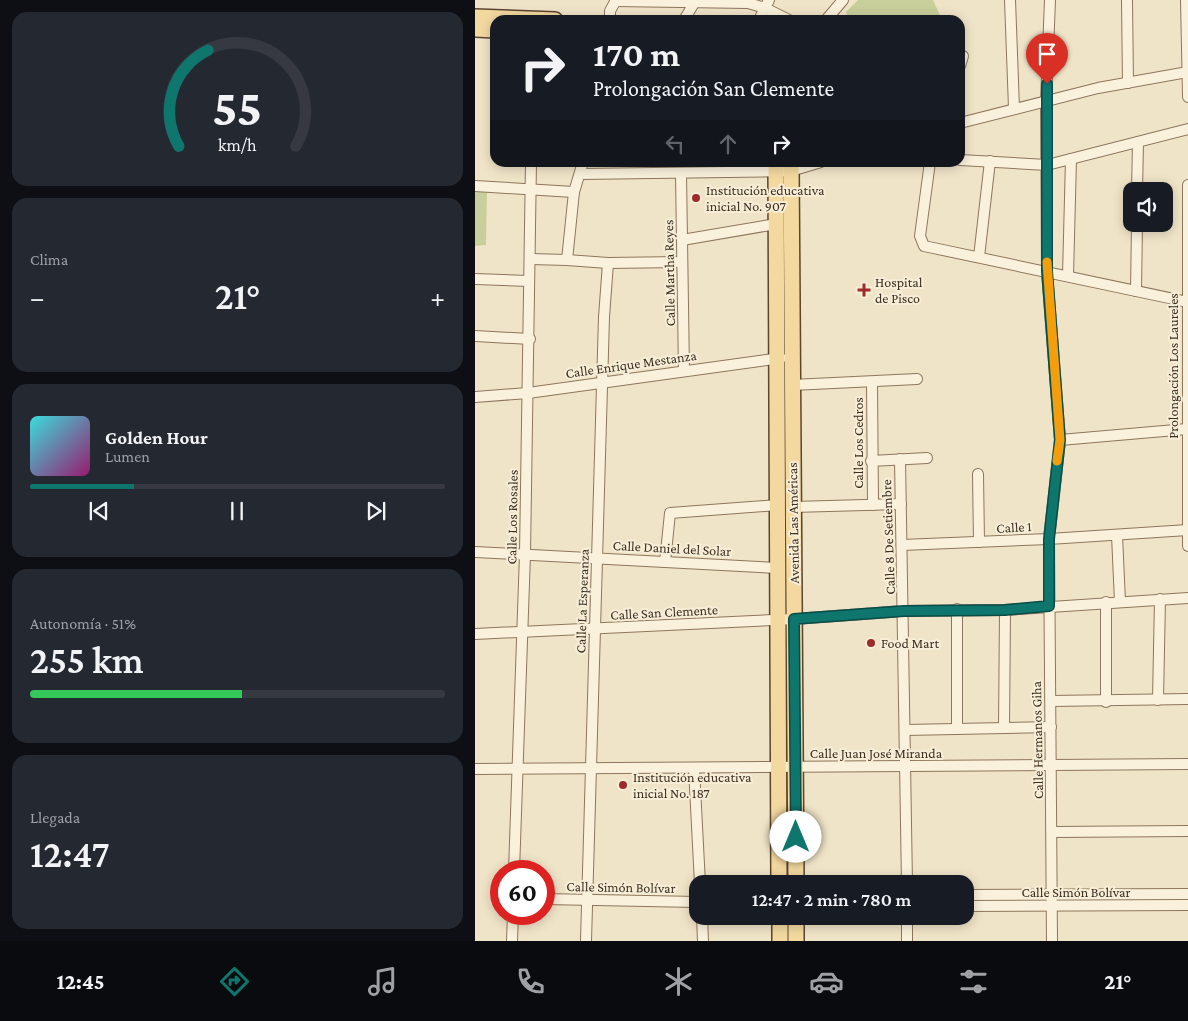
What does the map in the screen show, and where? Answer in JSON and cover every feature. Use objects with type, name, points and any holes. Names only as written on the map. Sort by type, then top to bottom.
[{"type":"main road","points":[[475,17],[490,18]]},
{"type":"main road","points":[[475,29],[490,30]]},
{"type":"main road","name":"Avenida Las Américas","points":[[784,167],[776,224],[785,358],[792,385],[786,506],[778,542],[778,568],[786,620],[795,767],[796,875]]},
{"type":"main road","name":"Avenida Las Américas","points":[[779,875],[779,767],[786,620],[794,542],[786,506],[784,167]]},
{"type":"main road","points":[[778,542],[794,542]]},
{"type":"main road","points":[[779,925],[779,941]]},
{"type":"main road","points":[[796,925],[796,941]]},
{"type":"street","points":[[610,15],[615,0],[767,4],[782,15]]},
{"type":"street","points":[[830,15],[843,0]]},
{"type":"street","points":[[1010,0],[1014,108]]},
{"type":"street","name":"Calle Hermanos Giha","points":[[1050,0],[1046,101],[1047,271],[1060,440],[1049,539],[1052,941]]},
{"type":"street","points":[[1127,0],[1128,83]]},
{"type":"street","points":[[1186,0],[1188,97]]},
{"type":"street","points":[[687,15],[695,1]]},
{"type":"street","points":[[965,122],[1014,108],[1188,72]]},
{"type":"street","points":[[965,160],[1047,165],[1188,129]]},
{"type":"street","points":[[1137,182],[1138,142]]},
{"type":"street","points":[[1068,276],[1071,159]]},
{"type":"street","points":[[979,257],[989,162]]},
{"type":"street","name":"Calle Los Rosales","points":[[514,860],[525,554],[530,339],[531,167]]},
{"type":"street","points":[[567,260],[574,192],[582,167]]},
{"type":"street","points":[[580,174],[681,174],[784,167]]},
{"type":"street","points":[[929,167],[920,236],[924,246],[1187,302]]},
{"type":"street","name":"Calle Martha Reyes","points":[[681,174],[684,370]]},
{"type":"street","name":"Prolongación Los Laureles","points":[[1188,185],[1188,546]]},
{"type":"street","points":[[475,186],[574,192]]},
{"type":"street","points":[[682,240],[776,224]]},
{"type":"street","points":[[1136,291],[1137,232]]},
{"type":"street","points":[[531,259],[607,263],[682,262]]},
{"type":"street","name":"Calle La Esperanza","points":[[586,941],[607,263]]},
{"type":"street","points":[[475,279],[529,282]]},
{"type":"street","points":[[475,336],[530,339]]},
{"type":"street","name":"Calle Enrique Mestanza","points":[[475,397],[528,393],[684,370],[785,358]]},
{"type":"street","points":[[792,385],[917,380]]},
{"type":"street","name":"Calle Los Cedros","points":[[872,382],[871,461],[873,505]]},
{"type":"street","points":[[1060,440],[1187,429]]},
{"type":"street","points":[[871,461],[927,458]]},
{"type":"street","name":"Calle 8 De Setiembre","points":[[900,459],[907,875]]},
{"type":"street","points":[[978,474],[979,542]]},
{"type":"street","points":[[665,562],[671,513],[786,506],[901,504]]},
{"type":"street","name":"Calle 1","points":[[902,545],[1049,539],[1188,530]]},
{"type":"street","points":[[1117,535],[1121,602]]},
{"type":"street","name":"Calle Daniel del Solar","points":[[475,552],[778,568]]},
{"type":"street","name":"Calle San Clemente","points":[[475,634],[786,620],[904,611],[1005,610],[1188,598]]},
{"type":"street","points":[[1158,700],[1161,599]]},
{"type":"street","points":[[1106,602],[1106,702]]},
{"type":"street","points":[[957,609],[957,729]]},
{"type":"street","points":[[1005,610],[1005,728]]},
{"type":"street","points":[[1051,702],[1188,699]]},
{"type":"street","points":[[905,730],[1051,726]]},
{"type":"street","name":"Calle Juan José Miranda","points":[[475,769],[1188,764]]},
{"type":"street","points":[[694,768],[700,875]]},
{"type":"street","points":[[1052,832],[1188,830]]},
{"type":"street","name":"Calle Simón Bolívar","points":[[974,895],[1188,894]]},
{"type":"street","name":"Calle Simón Bolívar","points":[[555,899],[689,902]]},
{"type":"street","name":"Calle Simón Bolívar","points":[[974,906],[1188,905]]},
{"type":"street","points":[[512,941],[513,925]]},
{"type":"street","points":[[702,925],[703,941]]},
{"type":"street","points":[[907,925],[907,941]]},
{"type":"green space","points":[[858,0],[933,0],[940,15],[847,15],[846,12]]},
{"type":"green space","points":[[475,191],[487,191],[486,245],[475,246]]},
{"type":"slow traffic","points":[[1047,262],[1060,440],[1057,461]]},
{"type":"place","name":"Institución educativa inicial No. 907","points":[[696,198]]},
{"type":"place","name":"Hospital de Pisco","points":[[864,290]]},
{"type":"place","name":"Food Mart","points":[[871,643]]},
{"type":"place","name":"Institución educativa inicial No. 187","points":[[623,785]]},
{"type":"route","points":[[796,837],[794,619],[904,611],[1005,610],[1049,606],[1049,539],[1060,440],[1047,271],[1047,84]]}]
